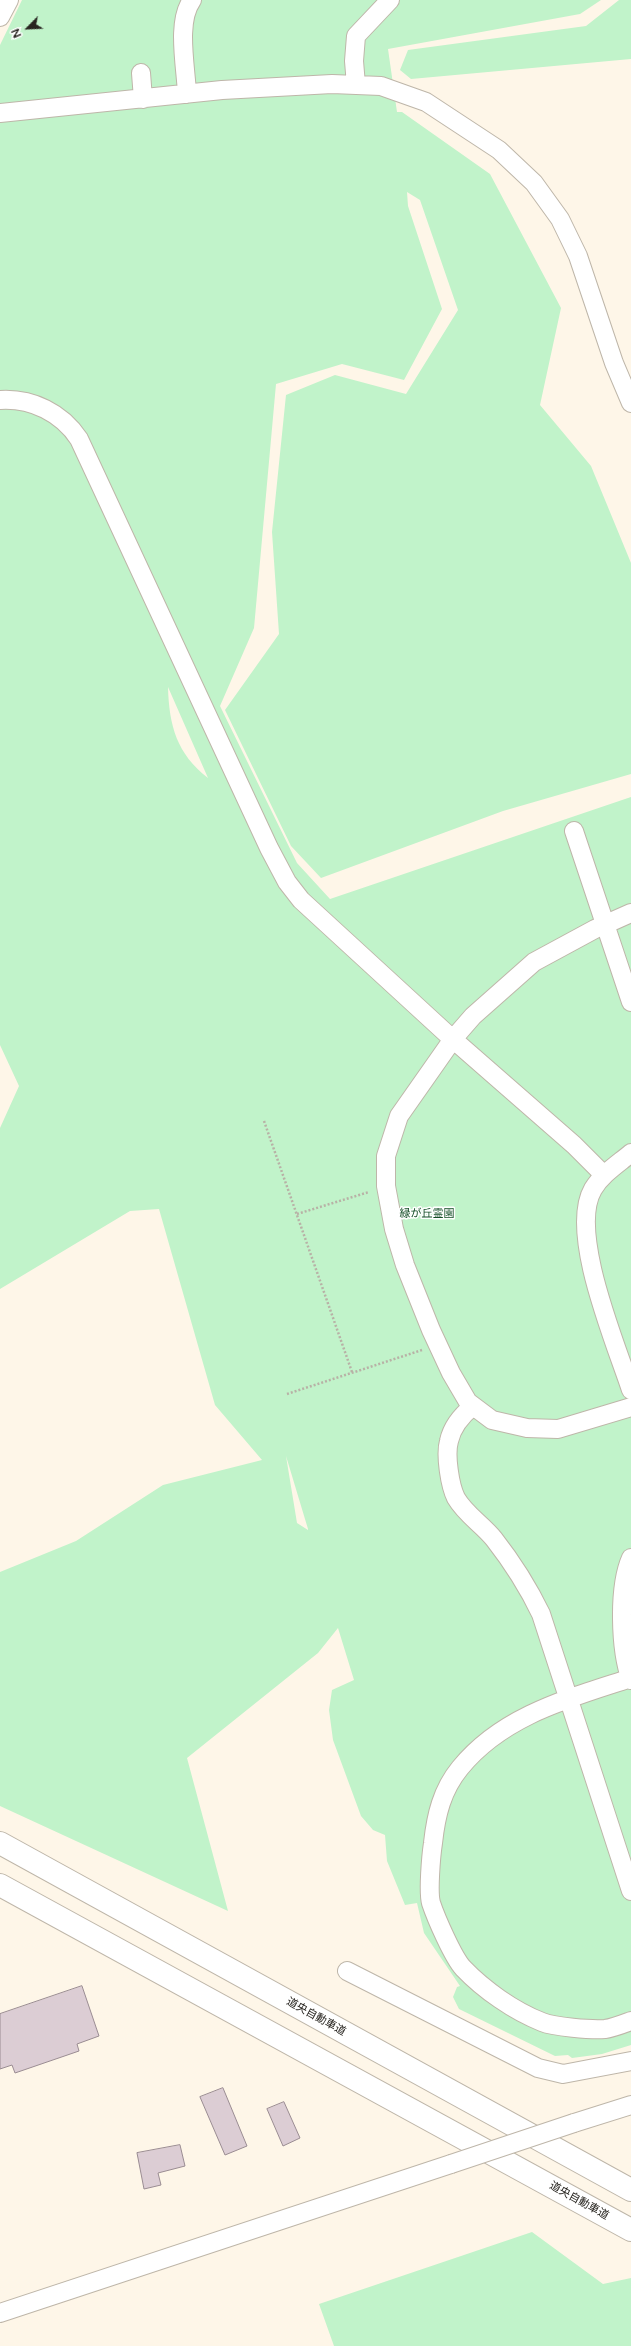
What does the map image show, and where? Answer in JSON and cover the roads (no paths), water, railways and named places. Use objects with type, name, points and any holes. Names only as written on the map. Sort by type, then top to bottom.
[{"type":"highway","name":"道央自動車道","points":[[0,1843],[631,2190]]},
{"type":"highway","name":"道央自動車道","points":[[0,1885],[631,2230]]},
{"type":"street","points":[[0,17],[9,0]]},
{"type":"street","points":[[187,94],[183,31],[189,5],[192,0]]},
{"type":"street","points":[[356,85],[354,61],[356,36],[390,0]]},
{"type":"street","points":[[141,73],[143,99]]},
{"type":"street","points":[[0,113],[187,94],[289,86],[381,86],[426,102],[498,150],[534,183],[560,218],[578,256],[614,364],[631,403]]},
{"type":"street","points":[[0,400],[37,404],[63,420],[79,439],[223,750],[287,882],[301,900],[453,1039],[574,1145],[604,1175]]},
{"type":"street","points":[[574,831],[631,1002]]},
{"type":"street","points":[[631,913],[605,924],[534,962],[473,1016],[453,1039],[399,1116],[386,1156],[386,1186],[394,1230],[405,1265],[437,1345],[468,1402],[492,1420],[527,1428],[558,1429],[631,1407]]},
{"type":"street","points":[[631,1154],[604,1175],[594,1189],[588,1200],[585,1220],[593,1278],[631,1390]]},
{"type":"street","points":[[473,1406],[458,1422],[448,1441],[449,1477],[456,1498],[468,1514],[493,1538],[520,1575],[541,1614],[631,1890]]},
{"type":"street","points":[[631,1558],[621,1615],[627,1668],[631,1678],[569,1699],[515,1721],[479,1748],[460,1768],[442,1795],[435,1821],[430,1902],[462,1967],[492,1992],[520,2012],[544,2023],[587,2029],[606,2029],[631,2021]]},
{"type":"street","points":[[347,1971],[538,2068],[563,2074],[631,2061]]},
{"type":"street","points":[[0,2313],[631,2105]]},
{"type":"park label","name":"緑が丘霊園","points":[[427,1214]]}]
